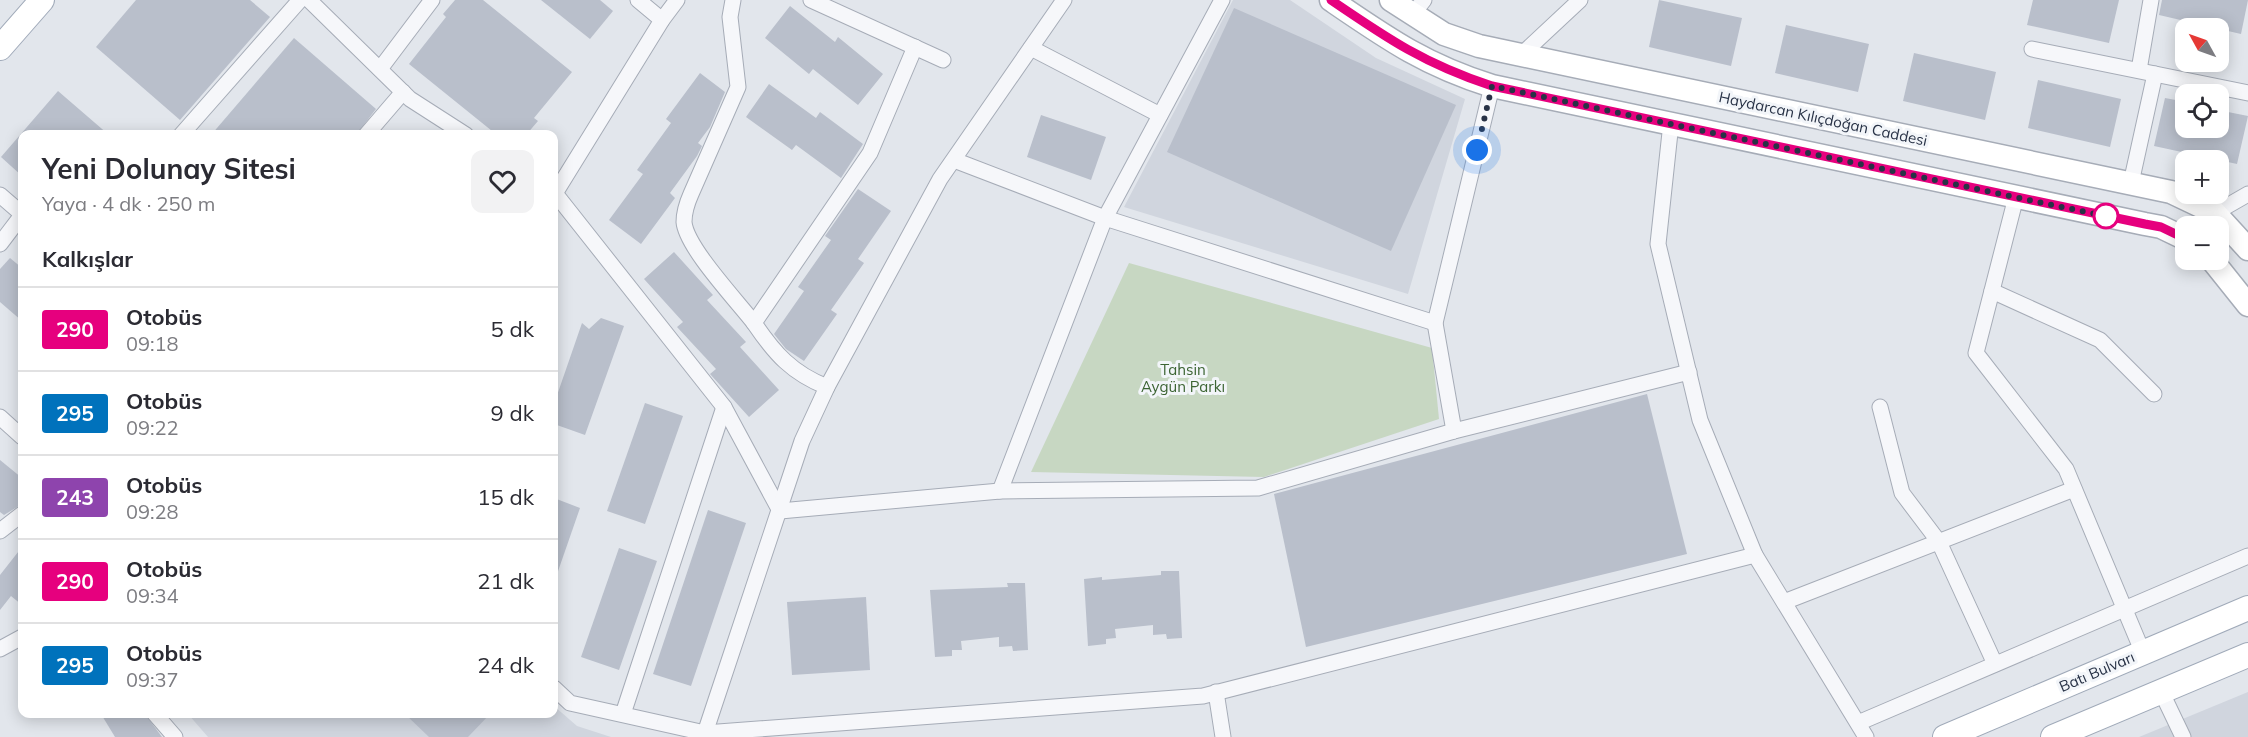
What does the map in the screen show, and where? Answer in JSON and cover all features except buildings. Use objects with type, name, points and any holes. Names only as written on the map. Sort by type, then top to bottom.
[{"type":"main road","points":[[0,48],[42,0]]},
{"type":"main road","points":[[1331,0],[1400,48],[1432,65],[1492,86],[2161,227],[2175,234]]},
{"type":"main road","name":"Haydarcan Kılıçdoğan Caddesi","points":[[1391,0],[1418,8],[1460,41],[1520,56],[2170,192],[2206,216]]},
{"type":"main road","name":"Haydarcan Kılıçdoğan Caddesi","points":[[2229,234],[2248,249]]},
{"type":"main road","points":[[2220,270],[2248,305]]},
{"type":"main road","name":"Batı Bulvarı","points":[[1945,737],[2248,608]]},
{"type":"main road","points":[[2053,737],[2248,655]]},
{"type":"street","points":[[185,130],[300,0]]},
{"type":"street","points":[[309,0],[403,92],[458,130]]},
{"type":"street","points":[[380,69],[432,0]]},
{"type":"street","points":[[638,0],[662,20]]},
{"type":"street","points":[[558,187],[662,20],[677,0]]},
{"type":"street","points":[[733,0],[730,17],[738,87],[688,201],[684,222],[688,237],[699,254],[754,323],[775,354],[811,381],[827,387]]},
{"type":"street","points":[[812,0],[943,60]]},
{"type":"street","points":[[703,735],[802,441],[827,387],[940,179],[1064,0]]},
{"type":"street","points":[[1000,490],[1105,218],[1222,0]]},
{"type":"street","points":[[1520,56],[1580,0]]},
{"type":"street","points":[[2139,70],[2151,0]]},
{"type":"street","points":[[754,323],[870,153],[915,47]]},
{"type":"street","points":[[1031,48],[1160,116]]},
{"type":"street","points":[[2032,49],[2248,93]]},
{"type":"street","points":[[2131,183],[2155,74]]},
{"type":"street","points":[[1454,431],[1435,323],[1492,86]]},
{"type":"street","points":[[370,130],[403,92]]},
{"type":"street","points":[[1671,123],[1658,244],[1700,420],[1755,555],[1866,737]]},
{"type":"street","points":[[954,160],[1105,218],[1435,323]]},
{"type":"street","points":[[2218,216],[2248,194]]},
{"type":"street","points":[[0,195],[18,211]]},
{"type":"street","points":[[2016,197],[1976,353],[2066,469],[2143,653]]},
{"type":"street","points":[[558,198],[724,407],[780,511]]},
{"type":"street","points":[[0,244],[18,220]]},
{"type":"street","points":[[1992,291],[2100,340],[2154,394]]},
{"type":"street","points":[[780,511],[1000,490],[1258,488],[1454,431],[1689,372]]},
{"type":"street","points":[[623,714],[724,407]]},
{"type":"street","points":[[1880,407],[1902,493],[1939,542],[1995,664]]},
{"type":"street","points":[[0,417],[18,433]]},
{"type":"street","points":[[1784,602],[2074,489]]},
{"type":"street","points":[[0,531],[18,517]]},
{"type":"street","points":[[558,692],[570,703],[703,735],[1203,696],[1755,555]]},
{"type":"street","points":[[1858,723],[2125,611],[2248,556]]},
{"type":"street","points":[[0,649],[18,639]]},
{"type":"street","points":[[2162,691],[2182,737]]},
{"type":"street","points":[[1216,692],[1222,737]]},
{"type":"street","points":[[158,718],[175,737]]},
{"type":"shaded area","points":[[1233,0],[1290,0],[1376,58],[1465,99],[1408,294],[1124,207]]},
{"type":"shaded area","points":[[2248,692],[2248,737],[2139,737]]},
{"type":"shaded area","points":[[558,709],[577,726],[611,737],[208,737],[191,718],[558,718]]},
{"type":"green space","name":"Tahsin Aygün Parkı","points":[[1129,263],[1432,348],[1439,419],[1264,477],[1031,472]]},
{"type":"bus line","name":"290","points":[[1331,0],[1400,48],[1432,65],[1492,86],[2161,227],[2175,234]]},
{"type":"route","points":[[1477,150],[1492,86],[2114,218],[2106,216]]}]
